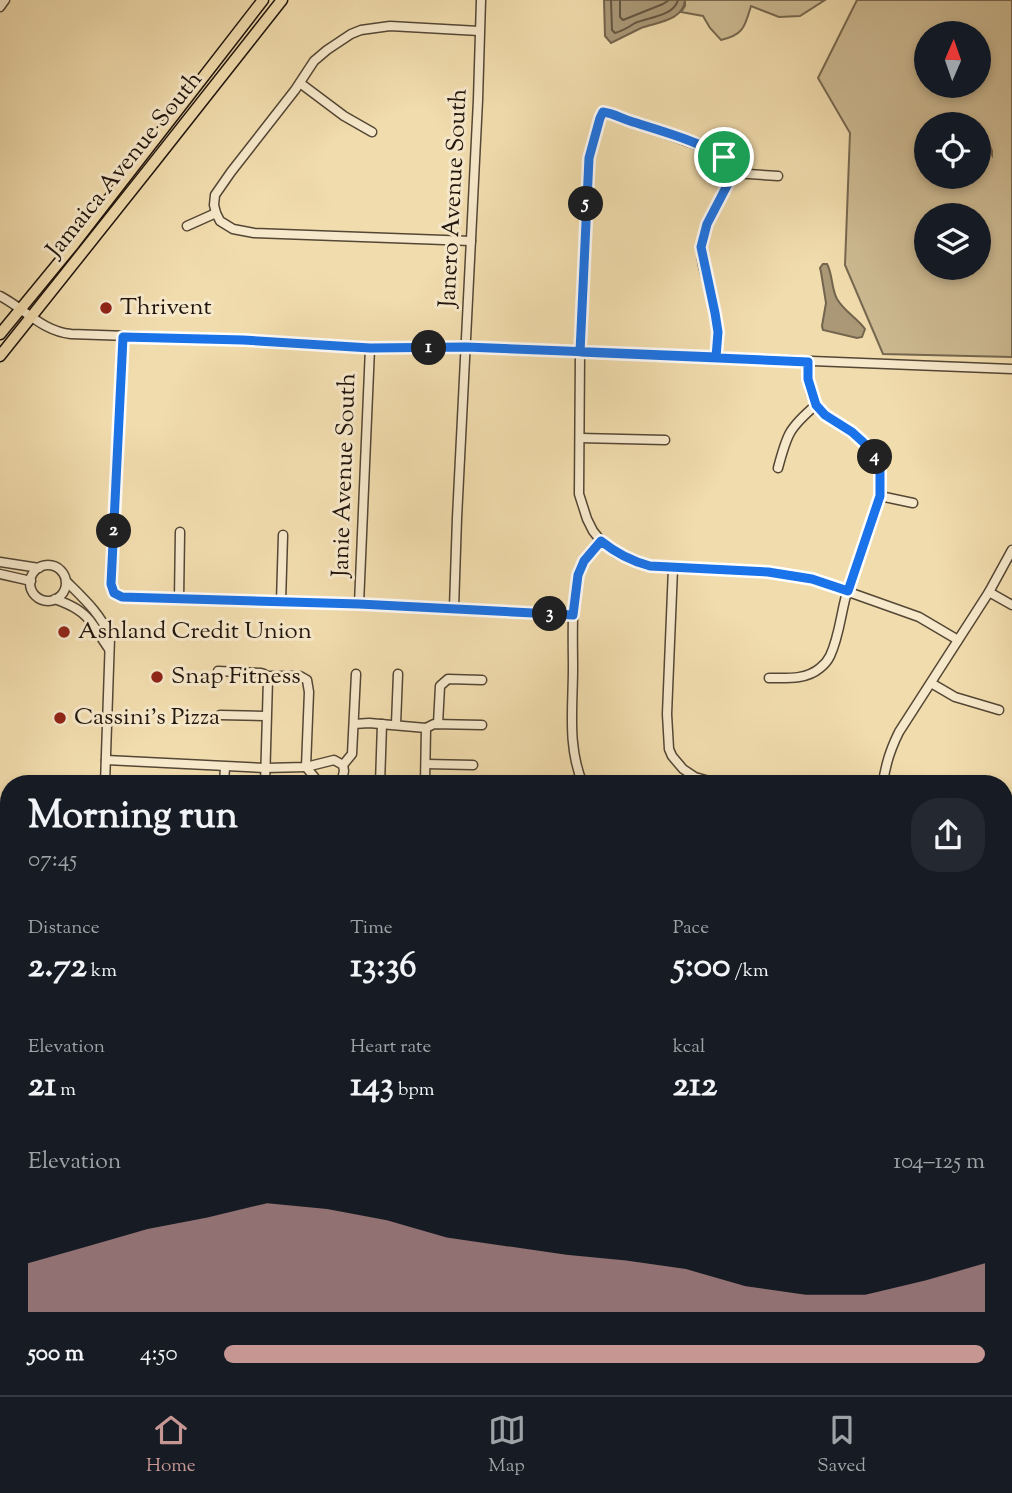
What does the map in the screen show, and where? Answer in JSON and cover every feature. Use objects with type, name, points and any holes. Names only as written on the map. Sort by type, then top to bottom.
[{"type":"main road","name":"Jamaica Avenue South","points":[[0,334],[74,244],[263,0]]},
{"type":"main road","name":"Jamaica Avenue South","points":[[0,356],[208,97],[282,0]]},
{"type":"street","points":[[0,7],[5,0]]},
{"type":"street","name":"Janero Avenue South","points":[[454,608],[481,0]]},
{"type":"street","points":[[471,241],[254,233],[233,229],[220,221],[216,213],[215,195],[314,61],[351,34],[390,26],[480,31]]},
{"type":"street","points":[[300,83],[344,116],[372,132]]},
{"type":"street","points":[[716,357],[718,332],[701,247],[707,224],[725,191],[733,168],[728,160],[713,150],[603,112],[589,158],[580,352],[579,494],[593,531],[601,541],[633,561],[650,566],[768,572],[812,579],[919,617],[958,640]]},
{"type":"street","points":[[733,173],[778,176]]},
{"type":"street","points":[[187,226],[216,213]]},
{"type":"street","points":[[0,296],[48,328],[66,333],[370,348],[466,347],[1012,369]]},
{"type":"street","points":[[123,337],[111,584],[114,593],[122,597],[359,604],[573,615]]},
{"type":"street","name":"Janie Avenue South","points":[[359,604],[370,348]]},
{"type":"street","points":[[769,678],[798,678],[814,672],[830,657],[848,591],[880,496],[880,471],[876,458],[852,432],[825,415],[816,405],[808,379],[808,362]]},
{"type":"street","points":[[778,468],[786,438],[797,421],[816,405]]},
{"type":"street","points":[[580,438],[665,440]]},
{"type":"street","points":[[880,496],[913,503]]},
{"type":"street","points":[[178,599],[180,532]]},
{"type":"street","points":[[281,602],[283,535]]},
{"type":"street","points":[[579,775],[572,732],[573,615],[578,575],[584,561],[601,541]]},
{"type":"street","points":[[884,775],[890,750],[899,732],[989,592],[1012,550]]},
{"type":"street","points":[[0,562],[39,568],[56,567],[105,624],[110,637],[105,775]]},
{"type":"street","points":[[39,568],[32,576],[31,582],[31,588],[38,598],[50,601],[55,599],[64,592],[66,581]]},
{"type":"street","points":[[673,568],[667,714],[669,749],[683,769],[692,775]]},
{"type":"street","points":[[0,575],[31,582]]},
{"type":"street","points":[[989,592],[1012,605]]},
{"type":"street","points":[[55,599],[84,613],[109,649]]},
{"type":"street","points":[[218,671],[300,676],[307,680],[309,692],[306,768],[311,775]]},
{"type":"street","points":[[343,765],[352,754],[356,674]]},
{"type":"street","points":[[396,724],[398,674]]},
{"type":"street","points":[[265,775],[267,676]]},
{"type":"street","points":[[438,724],[440,686],[448,679],[482,680]]},
{"type":"street","points":[[931,683],[955,696],[999,710]]},
{"type":"street","points":[[220,715],[267,716]]},
{"type":"street","points":[[354,724],[396,724],[426,728],[434,724],[482,725]]},
{"type":"street","points":[[380,775],[382,724]]},
{"type":"street","points":[[425,775],[426,728]]},
{"type":"street","points":[[106,760],[265,768],[306,768],[334,760],[343,765],[343,775]]},
{"type":"street","points":[[426,764],[473,765]]},
{"type":"street","points":[[225,767],[225,775]]},
{"type":"shaded area","points":[[685,0],[825,0],[800,16],[779,17],[751,6],[742,29],[721,40],[703,16],[681,12]]},
{"type":"shaded area","points":[[857,0],[1012,0],[1012,357],[883,354],[845,265],[850,133],[818,78]]},
{"type":"water","points":[[604,0],[685,0],[680,12],[674,17],[641,28],[611,43],[605,36]]},
{"type":"water","points":[[827,264],[829,268],[837,299],[865,329],[862,337],[823,330],[826,303],[820,268]]},
{"type":"place","name":"Thrivent","points":[[106,308]]},
{"type":"place","name":"Ashland Credit Union","points":[[64,632]]},
{"type":"place","name":"Snap Fitness","points":[[157,677]]},
{"type":"place","name":"Cassini's Pizza","points":[[60,718]]},
{"type":"route","points":[[724,157],[713,150],[603,112],[589,158],[580,352],[808,362],[808,379],[816,405],[825,415],[863,442],[876,458],[880,471],[880,496],[848,591],[812,579],[768,572],[650,566],[617,553],[601,541],[584,561],[578,575],[573,615],[359,604],[122,597],[114,593],[111,584],[123,337],[243,340],[370,348],[466,347],[580,352],[716,357],[718,332],[701,247],[713,210],[732,176],[733,168],[724,157]]}]
